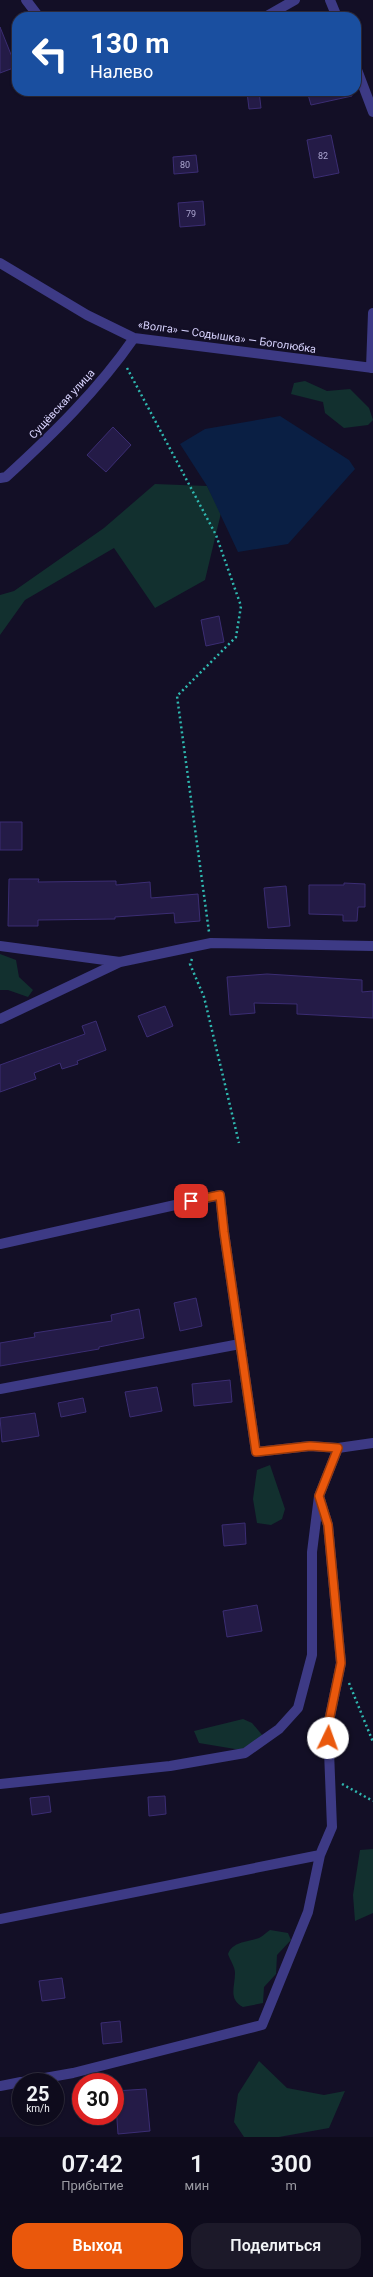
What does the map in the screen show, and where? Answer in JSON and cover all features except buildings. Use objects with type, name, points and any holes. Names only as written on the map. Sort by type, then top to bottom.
[{"type":"street","points":[[26,0],[35,12]]},
{"type":"street","points":[[274,12],[295,0]]},
{"type":"street","points":[[330,0],[335,12]]},
{"type":"street","points":[[361,81],[373,112]]},
{"type":"street","name":"«Волга» — Содышка» — Боголюбка","points":[[0,263],[87,315],[134,338],[372,368]]},
{"type":"street","points":[[372,368],[373,313]]},
{"type":"street","name":"Сущёвская улица","points":[[0,478],[6,477],[51,436],[121,357],[134,338]]},
{"type":"street","points":[[0,1019],[120,962],[197,947],[210,943],[373,946]]},
{"type":"street","points":[[0,946],[120,962]]},
{"type":"street","points":[[0,1244],[220,1195],[256,1452],[310,1446],[338,1448],[373,1443]]},
{"type":"street","points":[[0,1389],[240,1344]]},
{"type":"street","points":[[0,1784],[170,1766],[245,1753],[279,1729],[298,1708],[312,1655],[312,1552],[319,1496],[338,1448]]},
{"type":"street","points":[[64,2075],[262,2025],[308,1912],[320,1855],[332,1826],[328,1726],[341,1663],[328,1525],[319,1496]]},
{"type":"street","points":[[0,1919],[320,1855]]},
{"type":"street","points":[[0,2086],[12,2084]]},
{"type":"path","points":[[121,357],[216,535],[241,606],[236,637],[177,696],[210,943]]},
{"type":"path","points":[[197,947],[190,964],[204,998],[238,1143]]},
{"type":"path","points":[[341,1663],[373,1742]]},
{"type":"path","points":[[330,1777],[373,1801]]},
{"type":"green space","points":[[305,381],[327,391],[350,389],[369,408],[373,420],[368,425],[344,428],[325,413],[323,402],[291,394],[294,383]]},
{"type":"green space","points":[[155,484],[207,486],[221,513],[205,580],[155,608],[114,548],[25,600],[0,635],[0,595],[14,591],[104,528]]},
{"type":"green space","points":[[0,954],[16,960],[19,977],[33,990],[28,997],[8,990],[0,990]]},
{"type":"green space","points":[[270,1465],[285,1509],[282,1519],[271,1525],[257,1523],[253,1499],[257,1470]]},
{"type":"green space","points":[[243,1719],[252,1723],[263,1736],[241,1750],[199,1743],[194,1731]]},
{"type":"green space","points":[[373,1849],[373,1913],[355,1921],[353,1895],[360,1850]]},
{"type":"green space","points":[[270,1930],[288,1933],[291,1940],[277,1955],[276,1974],[264,1987],[263,2003],[243,2007],[235,2000],[233,1992],[235,1971],[228,1954],[237,1944],[259,1938]]},
{"type":"green space","points":[[259,2061],[287,2088],[324,2095],[345,2091],[329,2128],[279,2137],[244,2137],[234,2122],[238,2094]]},
{"type":"water","points":[[280,416],[349,460],[355,469],[288,544],[238,552],[207,486],[180,444],[205,429]]},
{"type":"route","points":[[191,1201],[220,1195],[256,1452],[310,1446],[338,1448],[319,1496],[328,1525],[341,1663],[328,1726],[328,1738]]}]
